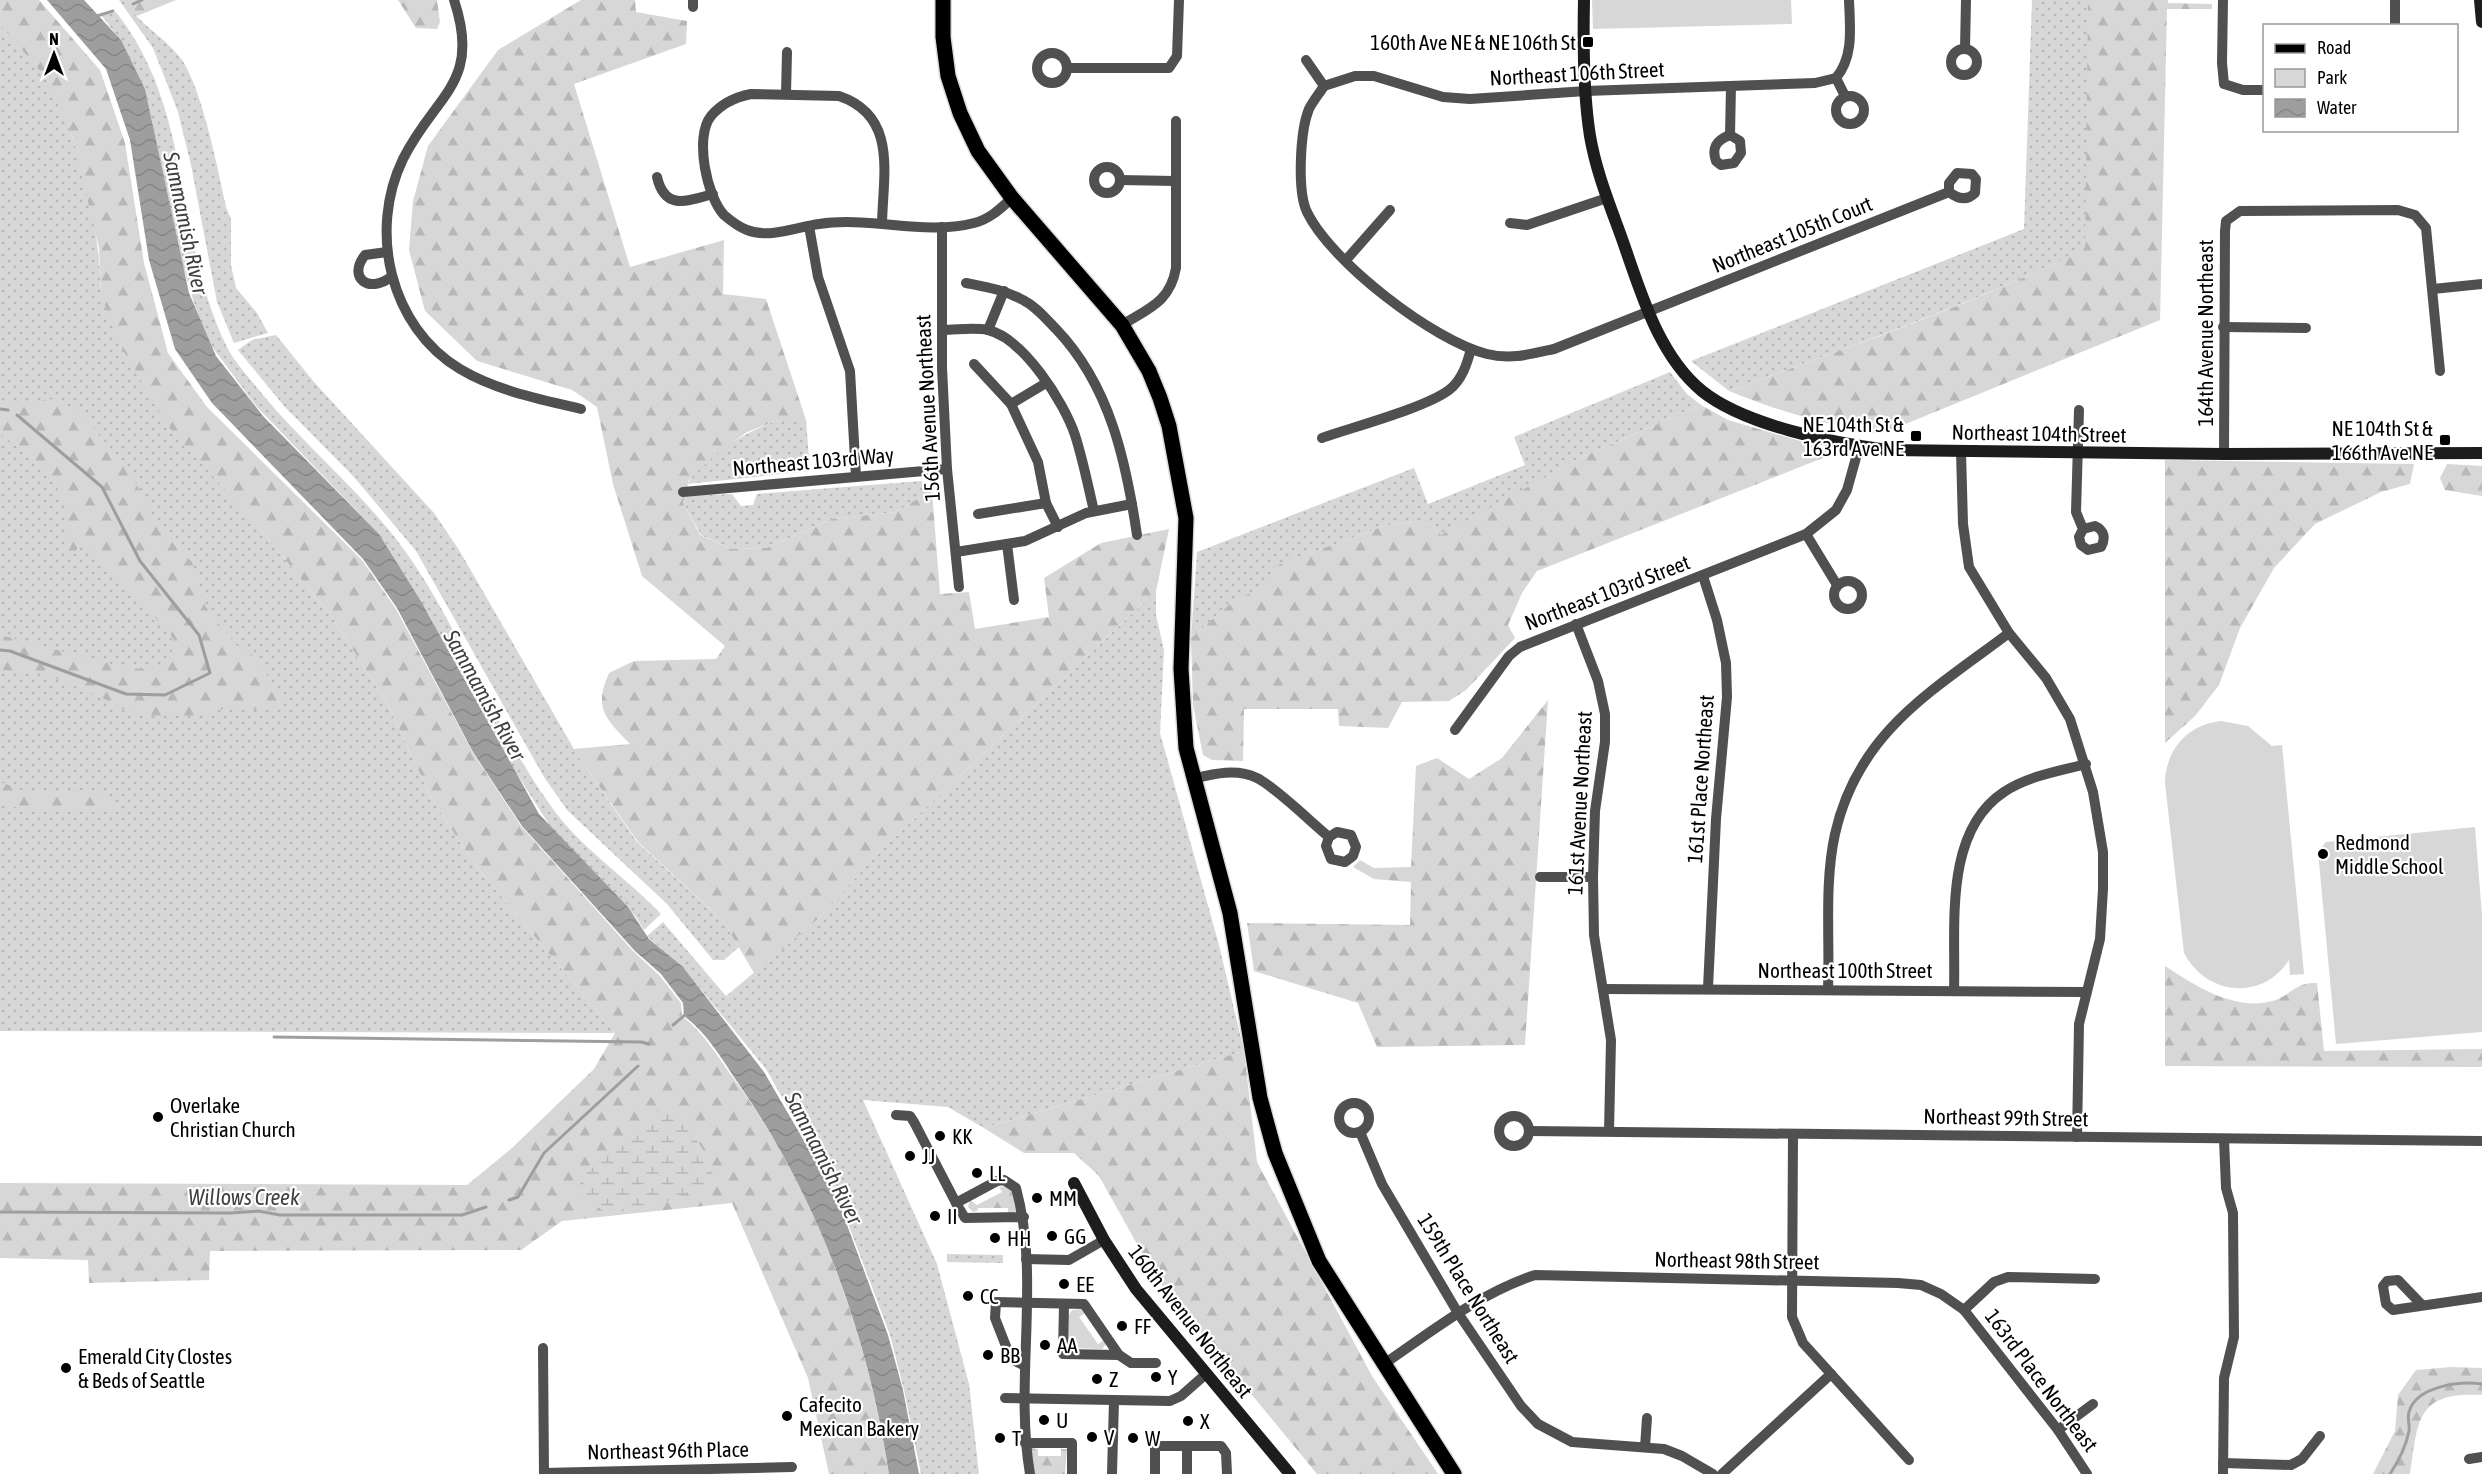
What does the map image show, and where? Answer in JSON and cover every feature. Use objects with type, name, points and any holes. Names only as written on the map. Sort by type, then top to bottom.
[{"type":"main road","points":[[943,0],[943,37],[948,76],[960,113],[978,151],[1012,198],[1122,325],[1160,398],[1169,426],[1184,502],[1186,560],[1182,697],[1192,779],[1230,914],[1260,1098],[1275,1153],[1318,1261],[1454,1474]]},
{"type":"street","points":[[454,0],[463,32],[462,62],[458,77],[416,137],[396,174],[390,192],[387,252],[391,277],[407,313],[427,341],[459,368],[502,388],[581,409]]},
{"type":"street","points":[[1067,68],[1153,70],[1169,68],[1176,60],[1179,0]]},
{"type":"street","points":[[1584,0],[1586,91],[1590,135],[1607,198],[1649,312]]},
{"type":"street","points":[[1845,96],[1836,78],[1847,65],[1850,40],[1849,0]]},
{"type":"street","points":[[1965,49],[1966,0]]},
{"type":"street","points":[[2223,0],[2224,84],[2243,90],[2263,90]]},
{"type":"street","points":[[2394,24],[2395,0]]},
{"type":"street","points":[[2480,0],[2482,22]]},
{"type":"street","points":[[786,94],[787,52]]},
{"type":"street","points":[[1306,60],[1324,86]]},
{"type":"street","name":"Northeast 106th Street","points":[[1324,86],[1355,76],[1374,76],[1443,97],[1470,99],[1586,91],[1815,82],[1836,78]]},
{"type":"street","name":"Northeast 105th Court","points":[[1324,86],[1310,108],[1303,130],[1302,196],[1306,212],[1318,231],[1365,280],[1395,304],[1471,349],[1489,354],[1515,357],[1554,349],[1949,192]]},
{"type":"street","points":[[1730,135],[1731,86]]},
{"type":"street","points":[[882,224],[881,136],[867,110],[839,96],[786,94],[739,96],[722,106],[710,117],[703,138],[703,155],[713,195],[723,214],[735,224],[749,231],[766,234],[835,222],[942,227],[961,226],[987,219],[1012,198]]},
{"type":"street","points":[[1122,325],[1160,302],[1169,292],[1176,268],[1176,121]]},
{"type":"street","points":[[657,177],[660,190],[672,200],[688,201],[713,195]]},
{"type":"street","points":[[1120,180],[1175,181]]},
{"type":"street","points":[[1510,223],[1527,225],[1607,198]]},
{"type":"street","points":[[1346,260],[1390,210]]},
{"type":"street","name":"164th Avenue Northeast","points":[[2224,454],[2225,231],[2226,221],[2232,214],[2250,210],[2398,210],[2415,215],[2426,228],[2433,289]]},
{"type":"street","points":[[809,226],[818,277],[849,370],[856,477]]},
{"type":"street","name":"156th Avenue Northeast","points":[[942,227],[942,330],[947,469],[959,587]]},
{"type":"street","points":[[387,252],[365,255],[359,263],[358,274],[364,282],[372,286],[391,277]]},
{"type":"street","points":[[966,283],[1004,291],[1038,310],[1072,346],[1088,371],[1110,417],[1132,504],[1137,535]]},
{"type":"street","points":[[2440,370],[2433,289],[2482,284]]},
{"type":"street","points":[[988,330],[1004,291]]},
{"type":"street","name":"Northeast 104th Street","points":[[1649,312],[1670,353],[1685,375],[1704,392],[1726,406],[1758,420],[1859,447],[1961,452],[2482,453]]},
{"type":"street","points":[[2223,327],[2306,328]]},
{"type":"street","points":[[942,330],[988,330],[1016,346],[1046,383],[1074,432],[1094,511]]},
{"type":"street","points":[[1322,438],[1430,400],[1449,390],[1461,378],[1471,349]]},
{"type":"street","points":[[974,364],[1011,404],[1038,462],[1046,503],[1058,527]]},
{"type":"street","points":[[1011,404],[1046,383]]},
{"type":"street","points":[[2079,410],[2076,512],[2083,529]]},
{"type":"street","name":"Northeast 103rd Street","points":[[1455,730],[1509,656],[1520,647],[1806,534],[1836,510],[1847,490],[1859,447]]},
{"type":"street","points":[[1961,452],[1963,524],[1969,567],[2009,633],[2046,678],[2070,719],[2086,764],[2103,852],[2100,939],[2086,992],[2077,1048],[2077,1137]]},
{"type":"street","name":"Northeast 103rd Way","points":[[683,492],[947,469]]},
{"type":"street","points":[[978,514],[1046,503]]},
{"type":"street","points":[[956,552],[1025,541],[1094,511],[1132,504]]},
{"type":"street","points":[[1806,534],[1837,585]]},
{"type":"street","points":[[1007,544],[1014,600]]},
{"type":"street","name":"161st Place Northeast","points":[[1703,576],[1717,620],[1726,663],[1727,697],[1716,819],[1708,988]]},
{"type":"street","name":"161st Avenue Northeast","points":[[1576,624],[1598,681],[1605,714],[1605,742],[1595,811],[1593,877],[1594,935],[1611,1040],[1609,1131]]},
{"type":"street","points":[[1828,989],[1831,870],[1835,834],[1859,773],[1874,744],[1895,721],[1917,701],[2009,633]]},
{"type":"street","points":[[1954,990],[1957,870],[1961,851],[1971,831],[2002,793],[2021,783],[2086,764]]},
{"type":"street","points":[[1192,779],[1226,773],[1257,778],[1329,837]]},
{"type":"street","points":[[1540,877],[1593,877]]},
{"type":"street","name":"Northeast 100th Street","points":[[1604,989],[2086,992]]},
{"type":"street","points":[[896,1115],[910,1116],[965,1218],[1024,1217]]},
{"type":"street","name":"Northeast 99th Street","points":[[1529,1131],[2482,1140]]},
{"type":"street","name":"159th Place Northeast","points":[[1360,1132],[1382,1184],[1458,1313],[1521,1406],[1538,1424],[1572,1442],[1645,1447]]},
{"type":"street","points":[[1793,1134],[1791,1281],[1792,1317],[1796,1331],[1803,1343],[1909,1460]]},
{"type":"street","points":[[2224,1138],[2226,1188],[2232,1213],[2234,1337],[2233,1347],[2224,1368],[2223,1468],[2291,1465],[2302,1459],[2320,1436]]},
{"type":"street","points":[[956,1203],[1004,1180],[1016,1188],[1024,1217],[1026,1259],[1023,1398],[1025,1443],[1030,1474]]},
{"type":"street","name":"160th Avenue Northeast","points":[[1074,1183],[1104,1240],[1136,1289],[1290,1474]]},
{"type":"street","points":[[1026,1259],[1069,1260],[1104,1240]]},
{"type":"street","name":"Northeast 98th Street","points":[[1384,1364],[1458,1313],[1535,1275],[1921,1285],[1941,1294],[1964,1310]]},
{"type":"street","points":[[1964,1310],[1994,1282],[2008,1277],[2095,1279]]},
{"type":"street","points":[[2421,1304],[2482,1298]]},
{"type":"street","points":[[1025,1366],[1011,1359],[995,1318],[996,1302],[1084,1304],[1119,1355],[1131,1363],[1156,1363]]},
{"type":"street","points":[[1064,1304],[1063,1354],[1119,1355]]},
{"type":"street","name":"163rd Place Northeast","points":[[1964,1310],[2058,1430],[2087,1474]]},
{"type":"street","points":[[543,1348],[544,1474]]},
{"type":"street","points":[[1005,1398],[1170,1401],[1181,1396],[1206,1374]]},
{"type":"street","points":[[1722,1474],[1831,1374]]},
{"type":"street","points":[[1112,1474],[1114,1400]]},
{"type":"street","points":[[2058,1430],[2093,1404]]},
{"type":"street","points":[[1647,1418],[1645,1447],[1682,1456],[1713,1474]]},
{"type":"street","points":[[1025,1443],[1072,1443],[1072,1474]]},
{"type":"street","points":[[1155,1474],[1155,1446],[1221,1446],[1226,1453],[1227,1474]]},
{"type":"street","points":[[1187,1446],[1187,1474]]},
{"type":"street","points":[[2469,1459],[2482,1457]]},
{"type":"street","name":"Northeast 96th Place","points":[[544,1474],[792,1467]]},
{"type":"green space","points":[[0,0],[39,0],[100,70],[125,143],[144,263],[168,353],[207,407],[362,560],[396,609],[473,753],[521,826],[633,951],[660,976],[681,1003],[682,1016],[710,1046],[764,1123],[791,1170],[835,1267],[867,1369],[889,1474],[829,1474],[808,1378],[732,1203],[562,1221],[521,1250],[210,1251],[209,1280],[89,1283],[88,1260],[0,1258],[0,1183],[467,1185],[512,1148],[594,1069],[615,1033],[472,861],[432,799],[388,705],[332,617],[261,530],[166,424],[119,343],[101,295],[99,248],[73,138],[46,78],[0,24]]},
{"type":"green space","points":[[119,0],[124,0],[134,14],[176,52],[189,73],[203,110],[226,207],[231,219],[231,265],[236,288],[257,313],[268,333],[234,343],[217,302],[191,165],[178,112],[153,48]]},
{"type":"green space","points":[[124,0],[176,0],[137,16],[128,10]]},
{"type":"green space","points":[[398,0],[437,0],[440,22],[437,29],[416,28]]},
{"type":"green space","points":[[581,0],[635,0],[636,12],[687,21],[686,44],[574,84],[630,267],[724,240],[723,294],[766,299],[806,420],[778,420],[747,432],[715,455],[689,480],[683,503],[700,535],[731,549],[766,548],[832,519],[896,512],[932,490],[940,594],[969,592],[975,629],[1049,617],[1044,578],[1101,543],[1169,529],[1156,591],[878,853],[819,918],[754,973],[724,922],[638,842],[573,749],[630,744],[604,713],[602,696],[609,673],[634,661],[716,659],[725,646],[642,576],[613,484],[597,407],[572,390],[477,361],[425,311],[409,250],[413,201],[428,146],[498,50]]},
{"type":"green space","points":[[1592,0],[1791,0],[1792,24],[1593,29]]},
{"type":"green space","points":[[2032,0],[2089,0],[2086,249],[1954,307],[1729,391],[1691,361],[2024,229]]},
{"type":"green space","points":[[2088,0],[2168,0],[2168,3],[2212,4],[2212,9],[2167,9],[2160,320],[1881,434],[1804,417],[1729,391],[1953,307],[2042,270],[2085,249]]},
{"type":"green space","points":[[116,12],[141,50],[159,90],[181,174],[197,260],[209,302],[233,357],[280,415],[372,510],[405,551],[445,615],[534,782],[567,827],[661,914],[644,930],[636,917],[550,826],[510,763],[429,615],[379,534],[257,407],[210,344],[182,263],[145,89],[121,41],[102,16]]},
{"type":"green space","points":[[0,24],[31,58],[47,80],[70,130],[92,212],[100,267],[101,295],[261,530],[332,617],[388,705],[432,799],[472,861],[615,1033],[0,1031]]},
{"type":"green space","points":[[276,335],[314,382],[434,513],[459,550],[578,756],[637,842],[724,922],[739,947],[724,960],[713,960],[667,904],[567,810],[544,777],[416,551],[354,477],[284,406],[238,350],[252,340]]},
{"type":"green space","points":[[1670,372],[1687,394],[1701,405],[1580,458],[1441,536],[1428,520],[1384,526],[1276,566],[1267,585],[1232,602],[1191,638],[1197,552],[1414,468],[1428,504],[1525,465],[1514,437]]},
{"type":"green space","points":[[0,399],[12,404],[54,399],[78,411],[127,467],[162,532],[192,562],[204,604],[212,616],[238,647],[255,657],[273,684],[283,691],[284,703],[261,710],[227,708],[193,716],[152,716],[123,709],[97,695],[42,673],[0,670],[0,635],[123,667],[149,670],[170,660],[174,639],[108,570],[89,545],[79,543],[75,554],[66,554],[68,512],[52,476],[0,433]]},
{"type":"green space","points":[[1701,405],[1728,420],[1838,452],[1537,571],[1522,593],[1508,625],[1515,638],[1466,690],[1449,701],[1402,702],[1388,728],[1339,726],[1338,709],[1244,709],[1243,761],[1212,760],[1203,755],[1193,705],[1191,638],[1232,602],[1266,585],[1275,566],[1384,526],[1428,520],[1441,535],[1580,458]]},
{"type":"green space","points":[[778,420],[806,420],[810,471],[688,484],[703,464],[727,445]]},
{"type":"green space","points":[[2165,460],[2414,464],[2410,484],[2381,492],[2315,524],[2274,568],[2240,628],[2219,685],[2195,716],[2165,743]]},
{"type":"green space","points":[[2447,464],[2482,466],[2482,496],[2445,490],[2440,478]]},
{"type":"green space","points":[[921,481],[928,484],[929,492],[896,512],[832,519],[766,548],[731,549],[701,535],[683,503],[685,496],[732,494],[741,506],[753,505],[757,494]]},
{"type":"green space","points":[[1156,591],[1156,615],[1164,650],[1160,733],[1219,945],[1244,1051],[984,1128],[948,1107],[863,1100],[937,1264],[969,1384],[979,1474],[921,1474],[890,1335],[838,1197],[766,1069],[685,970],[647,936],[663,922],[726,996],[819,918],[878,853]]},
{"type":"green space","points":[[1548,700],[1525,1045],[1377,1047],[1358,1003],[1254,971],[1247,923],[1410,925],[1411,882],[1374,879],[1353,867],[1360,860],[1374,868],[1411,867],[1416,766],[1437,758],[1469,779],[1502,758]]},
{"type":"green space","points":[[2221,721],[2248,726],[2272,746],[2282,745],[2304,974],[2290,975],[2289,960],[2278,973],[2264,983],[2250,987],[2235,988],[2220,985],[2206,978],[2184,953],[2165,783],[2169,760],[2181,741],[2198,728]]},
{"type":"green space","points":[[0,782],[30,793],[86,790],[114,798],[117,805],[109,812],[16,807],[0,798]]},
{"type":"green space","points":[[2475,827],[2482,916],[2482,1032],[2336,1044],[2318,852],[2326,842]]},
{"type":"green space","points":[[2165,966],[2203,989],[2246,1003],[2276,1000],[2299,986],[2317,983],[2324,1051],[2482,1049],[2482,1067],[2165,1066]]},
{"type":"green space","points":[[1244,1051],[1257,1162],[1372,1376],[1438,1474],[1317,1474],[1156,1278],[1099,1176],[1074,1153],[1024,1153],[984,1128]]},
{"type":"green space","points":[[662,1106],[688,1130],[703,1149],[712,1170],[713,1181],[647,1210],[605,1212],[576,1192],[584,1175]]},
{"type":"green space","points":[[999,1187],[1011,1188],[1016,1212],[1008,1214],[1008,1208],[978,1208],[973,1212],[968,1207],[970,1200],[977,1205],[1002,1192]]},
{"type":"green space","points":[[947,1254],[1003,1255],[1003,1263],[947,1262]]},
{"type":"green space","points":[[1082,1309],[1085,1313],[1079,1317],[1098,1344],[1104,1340],[1106,1344],[1102,1349],[1068,1348],[1067,1318],[1072,1310]]},
{"type":"green space","points":[[2452,1367],[2482,1368],[2482,1395],[2460,1395],[2444,1398],[2432,1404],[2424,1413],[2419,1425],[2410,1474],[2373,1474],[2395,1431],[2398,1395],[2416,1370]]},
{"type":"green space","points":[[1031,1448],[1038,1449],[1038,1456],[1061,1456],[1061,1449],[1067,1449],[1065,1474],[1033,1474]]},
{"type":"water","points":[[47,0],[84,0],[121,40],[145,89],[189,293],[216,356],[263,416],[379,534],[422,603],[539,814],[628,907],[649,939],[683,967],[764,1072],[837,1198],[888,1335],[903,1390],[919,1474],[889,1474],[868,1371],[836,1270],[793,1173],[767,1127],[726,1065],[707,1038],[684,1016],[683,1003],[661,974],[635,951],[522,826],[473,752],[397,608],[363,559],[212,403],[175,349],[149,260],[130,140],[106,69]]},
{"type":"waterway","points":[[133,4],[142,0]]},
{"type":"waterway","points":[[97,16],[113,11]]},
{"type":"waterway","points":[[0,409],[8,410]]},
{"type":"waterway","points":[[0,650],[10,651],[126,694],[165,695],[210,673],[199,635],[140,561],[102,487],[17,415]]},
{"type":"waterway","name":"Willows Creek","points":[[673,1025],[686,1014]]},
{"type":"waterway","points":[[274,1037],[641,1042],[649,1044]]},
{"type":"waterway","name":"Willows Creek","points":[[509,1200],[518,1197],[544,1153],[638,1066]]},
{"type":"waterway","name":"Willows Creek","points":[[0,1212],[231,1213],[258,1211],[280,1215],[462,1215],[486,1207]]},
{"type":"waterway","points":[[2390,1474],[2408,1437],[2409,1412],[2413,1403],[2420,1396],[2440,1387],[2462,1383],[2482,1384]]},
{"type":"place","name":"160th Ave NE & NE 106th St","points":[[1588,42]]},
{"type":"place","name":"NE 104th St & 163rd Ave NE","points":[[1916,436]]},
{"type":"place","name":"NE 104th St & 166th Ave NE","points":[[2445,440]]},
{"type":"place","name":"Redmond Middle School","points":[[2323,854]]},
{"type":"place","name":"Overlake Christian Church","points":[[158,1117]]},
{"type":"place","name":"KK","points":[[940,1136]]},
{"type":"place","name":"JJ","points":[[910,1156]]},
{"type":"place","name":"LL","points":[[977,1173]]},
{"type":"place","name":"MM","points":[[1037,1198]]},
{"type":"place","name":"II","points":[[935,1216]]},
{"type":"place","name":"GG","points":[[1052,1236]]},
{"type":"place","name":"HH","points":[[995,1238]]},
{"type":"place","name":"EE","points":[[1064,1284]]},
{"type":"place","name":"CC","points":[[968,1296]]},
{"type":"place","name":"FF","points":[[1122,1326]]},
{"type":"place","name":"AA","points":[[1045,1345]]},
{"type":"place","name":"BB","points":[[988,1355]]},
{"type":"place","name":"Emerald City Clostes & Beds of Seattle","points":[[66,1368]]},
{"type":"place","name":"Y","points":[[1156,1377]]},
{"type":"place","name":"Z","points":[[1097,1379]]},
{"type":"place","name":"Cafecito Mexican Bakery","points":[[787,1416]]},
{"type":"place","name":"U","points":[[1044,1420]]},
{"type":"place","name":"X","points":[[1188,1421]]},
{"type":"place","name":"V","points":[[1092,1437]]},
{"type":"place","name":"T","points":[[1000,1438]]},
{"type":"place","name":"W","points":[[1133,1438]]},
{"type":"water label","name":"Sammamish River","points":[[186,223]]},
{"type":"water label","name":"Sammamish River","points":[[485,695]]},
{"type":"water label","name":"Sammamish River","points":[[824,1158]]}]
